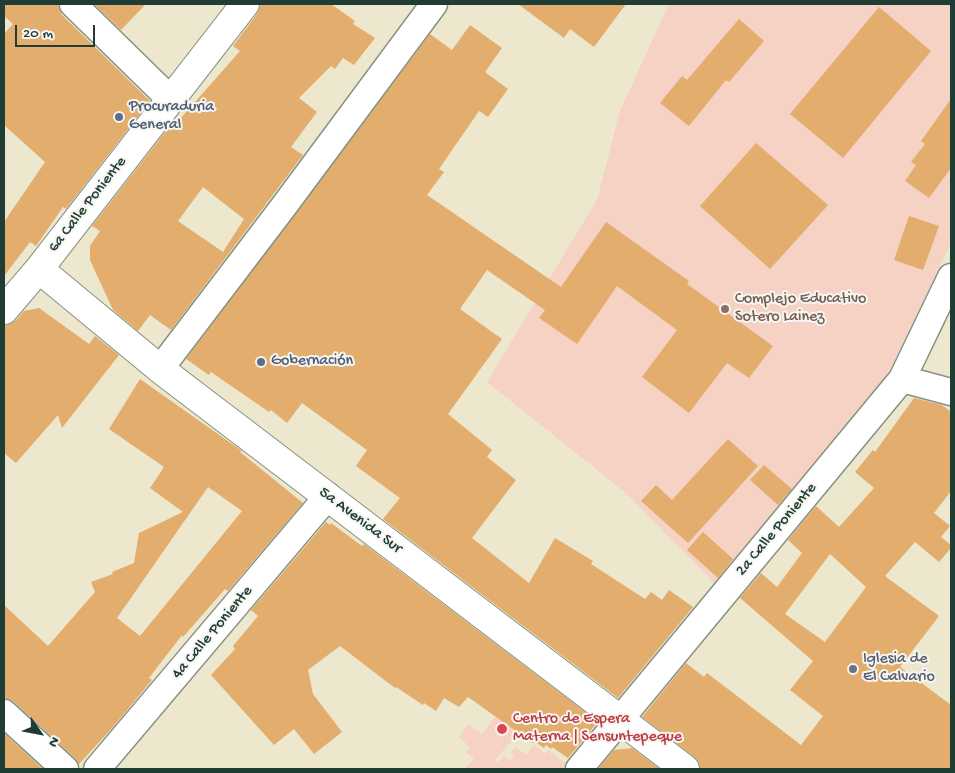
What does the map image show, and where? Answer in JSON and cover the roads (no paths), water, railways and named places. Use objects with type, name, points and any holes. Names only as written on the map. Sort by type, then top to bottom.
[{"type":"street","points":[[73,4],[170,100]]},
{"type":"street","name":"6a Calle Poniente","points":[[4,310],[39,269],[237,17],[245,4]]},
{"type":"street","points":[[160,369],[434,4]]},
{"type":"street","name":"5a Avenida Sur","points":[[39,269],[160,369],[685,769]]},
{"type":"street","name":"2a Calle Poniente","points":[[579,769],[902,379],[951,277]]},
{"type":"street","points":[[902,379],[951,392]]},
{"type":"street","name":"4a Calle Poniente","points":[[98,769],[328,496]]},
{"type":"street","points":[[4,713],[64,769]]},
{"type":"place","name":"Procuraduria General","points":[[119,117]]},
{"type":"place","name":"Complejo Educativo Sotero Lainez","points":[[725,309]]},
{"type":"place","name":"Gobernación","points":[[261,362]]},
{"type":"place","name":"Iglesia de El Calvario","points":[[853,669]]},
{"type":"place","name":"Centro de Espera Materna | Sensuntepeque","points":[[502,729]]}]
